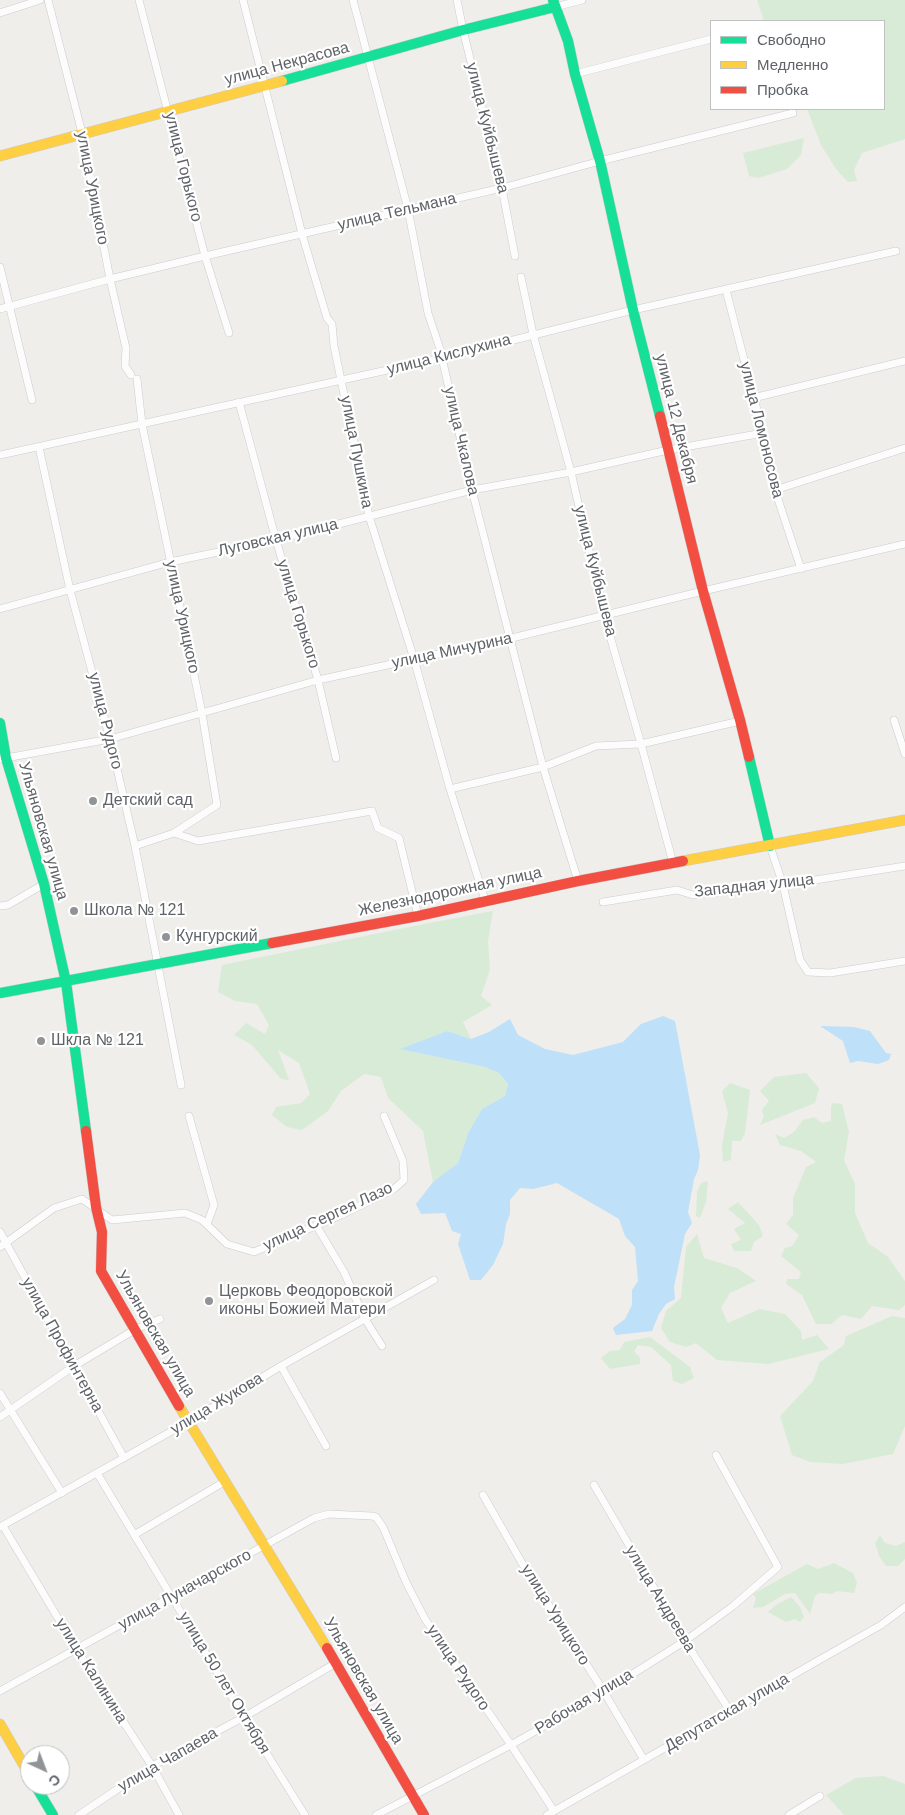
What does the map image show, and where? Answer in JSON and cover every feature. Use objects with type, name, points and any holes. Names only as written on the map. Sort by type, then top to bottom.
[{"type":"street","points":[[0,13],[40,0]]},
{"type":"street","name":"улица Урицкого","points":[[48,0],[82,133],[110,279],[126,348],[125,366],[134,377],[202,713],[217,805],[174,833]]},
{"type":"street","name":"улица Горького","points":[[139,0],[205,256],[229,333]]},
{"type":"street","name":"улица Пушкина","points":[[243,0],[302,234],[327,318],[332,324],[334,346],[369,516],[414,659],[450,789],[485,900]]},
{"type":"street","name":"улица Чкалова","points":[[353,0],[408,210],[428,313],[442,358],[472,490],[512,638],[543,767],[578,881]]},
{"type":"street","name":"улица Куйбышева","points":[[457,0],[502,188],[515,256]]},
{"type":"street","name":"улица Некрасова","points":[[0,156],[82,133],[169,112],[554,3],[582,0]]},
{"type":"street","name":"улица 12 Декабря","points":[[554,3],[568,41],[574,74],[600,161],[633,310],[703,591],[740,721],[770,846]]},
{"type":"street","points":[[574,74],[710,39]]},
{"type":"street","name":"улица Тельмана","points":[[0,309],[110,279],[205,256],[502,188],[600,161],[793,113]]},
{"type":"street","name":"улица Кислухина","points":[[0,455],[442,358],[633,310],[896,250]]},
{"type":"street","points":[[0,267],[8,307],[32,400]]},
{"type":"street","name":"улица Куйбышева","points":[[520,277],[533,334],[571,472],[604,615],[673,863]]},
{"type":"street","name":"улица Ломоносова","points":[[726,290],[763,433],[775,490],[801,569]]},
{"type":"street","points":[[753,398],[905,361]]},
{"type":"street","name":"улица Горького","points":[[239,402],[276,540],[318,680],[336,758]]},
{"type":"street","name":"Луговская улица","points":[[0,609],[170,562],[276,540],[472,490],[571,472],[668,450],[763,433]]},
{"type":"street","name":"улица Рудого","points":[[39,447],[70,590],[110,739],[135,846],[181,1085]]},
{"type":"street","points":[[775,490],[905,448]]},
{"type":"street","name":"улица Мичурина","points":[[3,759],[110,739],[318,680],[512,638],[905,544]]},
{"type":"street","points":[[894,720],[905,754]]},
{"type":"street","points":[[450,789],[543,767],[596,746],[641,744],[740,721]]},
{"type":"street","name":"Ульяновская улица","points":[[0,723],[3,759],[44,884],[66,982],[96,1207],[102,1232],[101,1270],[188,1422],[336,1663],[424,1815]]},
{"type":"street","points":[[135,846],[174,833],[198,841],[372,811],[378,828],[399,838],[418,916]]},
{"type":"street","name":"Железнодорожная улица","points":[[0,993],[418,916],[578,881],[905,820]]},
{"type":"street","points":[[770,846],[783,885],[800,960],[808,972],[830,973],[905,961]]},
{"type":"street","name":"Западная улица","points":[[603,902],[677,890],[692,895],[783,885],[905,866]]},
{"type":"street","points":[[0,906],[8,905],[44,884]]},
{"type":"street","points":[[3,1245],[54,1208],[82,1198],[112,1220],[185,1213],[204,1222],[214,1205],[189,1116]]},
{"type":"street","name":"улица Сергея Лазо","points":[[204,1222],[227,1244],[254,1252],[316,1226],[394,1189],[404,1180],[403,1161],[384,1116]]},
{"type":"street","points":[[316,1226],[344,1272],[365,1320],[382,1346]]},
{"type":"street","name":"улица Профинтерна","points":[[0,1232],[3,1245],[74,1366],[124,1458]]},
{"type":"street","name":"улица Жукова","points":[[1,1527],[434,1280]]},
{"type":"street","points":[[0,1417],[74,1366],[136,1330],[160,1319]]},
{"type":"street","points":[[281,1366],[326,1446]]},
{"type":"street","points":[[0,1393],[62,1493]]},
{"type":"street","name":"Рабочая улица","points":[[376,1815],[511,1745],[604,1692],[685,1641],[733,1606],[778,1567],[716,1454]]},
{"type":"street","name":"улица 50 лет Октября","points":[[97,1473],[305,1815]]},
{"type":"street","points":[[134,1535],[224,1482]]},
{"type":"street","name":"улица Андреева","points":[[594,1485],[685,1641],[730,1711]]},
{"type":"street","name":"улица Урицкого","points":[[483,1495],[522,1563],[604,1692],[644,1760]]},
{"type":"street","name":"улица Луначарского","points":[[0,1691],[294,1528],[322,1515],[338,1514],[376,1517]]},
{"type":"street","name":"улица Рудого","points":[[376,1517],[383,1527],[406,1582],[425,1619],[554,1811]]},
{"type":"street","name":"улица Калинина","points":[[1,1527],[152,1766],[179,1815]]},
{"type":"street","name":"Депутатская улица","points":[[547,1815],[881,1625],[905,1607]]},
{"type":"street","name":"улица Чапаева","points":[[79,1815],[152,1766],[244,1717],[336,1663]]},
{"type":"street","points":[[0,1724],[20,1759]]},
{"type":"street","points":[[41,1795],[53,1815]]},
{"type":"street","points":[[790,1815],[820,1796]]},
{"type":"green space","points":[[757,0],[905,0],[905,139],[862,153],[854,170],[857,181],[848,182],[836,169],[821,145],[807,110],[885,110],[885,20],[764,20]]},
{"type":"green space","points":[[804,138],[801,155],[787,169],[758,178],[749,176],[743,153]]},
{"type":"green space","points":[[493,911],[488,941],[490,970],[481,996],[492,1005],[463,1022],[471,1039],[447,1031],[401,1049],[485,1067],[499,1073],[508,1084],[505,1096],[482,1109],[468,1133],[458,1163],[433,1182],[423,1131],[388,1098],[381,1077],[364,1074],[341,1091],[328,1111],[302,1130],[287,1127],[272,1115],[276,1107],[301,1103],[310,1094],[299,1063],[278,1050],[289,1080],[281,1079],[252,1045],[234,1035],[246,1023],[265,1034],[269,1025],[257,1004],[235,1001],[218,992],[222,965]]},
{"type":"green space","points":[[806,1073],[819,1088],[815,1103],[760,1125],[764,1116],[762,1110],[769,1101],[760,1091],[774,1077]]},
{"type":"green space","points":[[730,1083],[750,1090],[745,1133],[741,1141],[732,1141],[731,1160],[723,1162],[722,1145],[728,1113],[722,1091]]},
{"type":"green space","points":[[833,1103],[842,1104],[849,1132],[844,1160],[855,1184],[855,1213],[868,1243],[888,1257],[905,1281],[905,1305],[899,1310],[872,1306],[861,1319],[842,1315],[831,1324],[816,1324],[802,1295],[786,1284],[787,1279],[799,1279],[801,1272],[781,1256],[785,1248],[792,1246],[799,1235],[786,1224],[793,1215],[793,1198],[806,1167],[816,1162],[801,1151],[780,1145],[775,1134],[784,1138],[794,1132],[803,1120],[814,1117],[822,1123],[831,1121],[831,1106]]},
{"type":"green space","points":[[708,1181],[706,1202],[700,1218],[696,1216],[697,1192],[701,1183]]},
{"type":"green space","points":[[738,1202],[759,1225],[763,1236],[754,1242],[751,1251],[734,1251],[731,1244],[741,1240],[734,1229],[745,1223],[728,1209]]},
{"type":"green space","points":[[697,1234],[704,1258],[737,1268],[756,1281],[730,1293],[721,1308],[728,1323],[760,1309],[785,1314],[801,1331],[802,1340],[817,1335],[829,1349],[768,1364],[717,1360],[696,1343],[686,1347],[670,1342],[661,1328],[666,1311],[681,1298],[686,1247]]},
{"type":"green space","points":[[892,1316],[905,1318],[905,1426],[893,1454],[843,1464],[810,1462],[792,1455],[780,1416],[813,1381],[820,1362],[844,1345],[846,1336]]},
{"type":"green space","points":[[650,1337],[690,1367],[694,1378],[682,1384],[673,1381],[671,1365],[651,1347],[638,1345],[634,1351],[640,1358],[640,1364],[610,1369],[601,1358],[610,1351],[620,1350],[624,1342]]},
{"type":"green space","points":[[880,1535],[885,1543],[896,1546],[905,1542],[905,1559],[898,1566],[886,1566],[879,1556],[875,1543]]},
{"type":"green space","points":[[834,1563],[853,1573],[857,1583],[854,1593],[837,1591],[832,1594],[819,1593],[815,1596],[810,1614],[795,1593],[785,1594],[763,1607],[753,1608],[756,1598],[753,1594],[807,1564],[818,1569]]},
{"type":"green space","points":[[791,1597],[800,1607],[804,1617],[800,1622],[795,1619],[786,1622],[768,1612],[776,1605]]},
{"type":"green space","points":[[883,1776],[905,1784],[905,1815],[844,1815],[826,1795],[856,1778]]},
{"type":"water","points":[[663,1016],[675,1021],[700,1155],[688,1212],[692,1223],[685,1234],[674,1287],[675,1299],[666,1304],[659,1314],[652,1331],[616,1335],[613,1328],[625,1319],[632,1305],[632,1290],[638,1281],[635,1247],[625,1236],[619,1219],[557,1183],[533,1189],[520,1188],[510,1200],[510,1214],[506,1224],[503,1244],[493,1265],[481,1280],[470,1280],[458,1244],[461,1234],[452,1231],[445,1213],[421,1214],[416,1204],[433,1182],[458,1163],[468,1133],[482,1109],[505,1096],[508,1084],[499,1073],[485,1067],[400,1049],[447,1031],[471,1039],[489,1032],[510,1019],[518,1035],[545,1049],[573,1055],[623,1042],[641,1024]]},
{"type":"water","points":[[820,1026],[854,1027],[870,1031],[886,1053],[891,1054],[889,1060],[878,1064],[858,1061],[850,1063],[843,1041]]},
{"type":"traffic: fast","points":[[553,0],[568,41],[575,74],[600,161],[633,310],[660,416]]},
{"type":"traffic: fast","points":[[282,81],[463,30],[555,7]]},
{"type":"traffic: fast","points":[[0,723],[6,758],[44,884],[66,982],[86,1131]]},
{"type":"traffic: fast","points":[[749,757],[770,846]]},
{"type":"traffic: fast","points":[[0,993],[272,943]]},
{"type":"traffic: fast","points":[[41,1795],[53,1815]]},
{"type":"traffic: slow","points":[[0,156],[282,81]]},
{"type":"traffic: slow","points":[[683,861],[905,820]]},
{"type":"traffic: slow","points":[[179,1406],[327,1648]]},
{"type":"traffic: slow","points":[[0,1724],[20,1759]]},
{"type":"traffic: jam","points":[[660,416],[703,591],[749,757]]},
{"type":"traffic: jam","points":[[272,943],[418,916],[578,881],[683,861]]},
{"type":"traffic: jam","points":[[86,1131],[96,1207],[102,1232],[101,1271],[179,1406]]},
{"type":"traffic: jam","points":[[327,1648],[424,1815]]},
{"type":"place","name":"Детский сад","points":[[93,801]]},
{"type":"place","name":"Школа № 121","points":[[74,911]]},
{"type":"place","name":"Кунгурский","points":[[166,937]]},
{"type":"place","name":"Шкла № 121","points":[[41,1041]]},
{"type":"place","name":"Церковь Феодоровской иконы Божией Матери","points":[[209,1301]]}]
